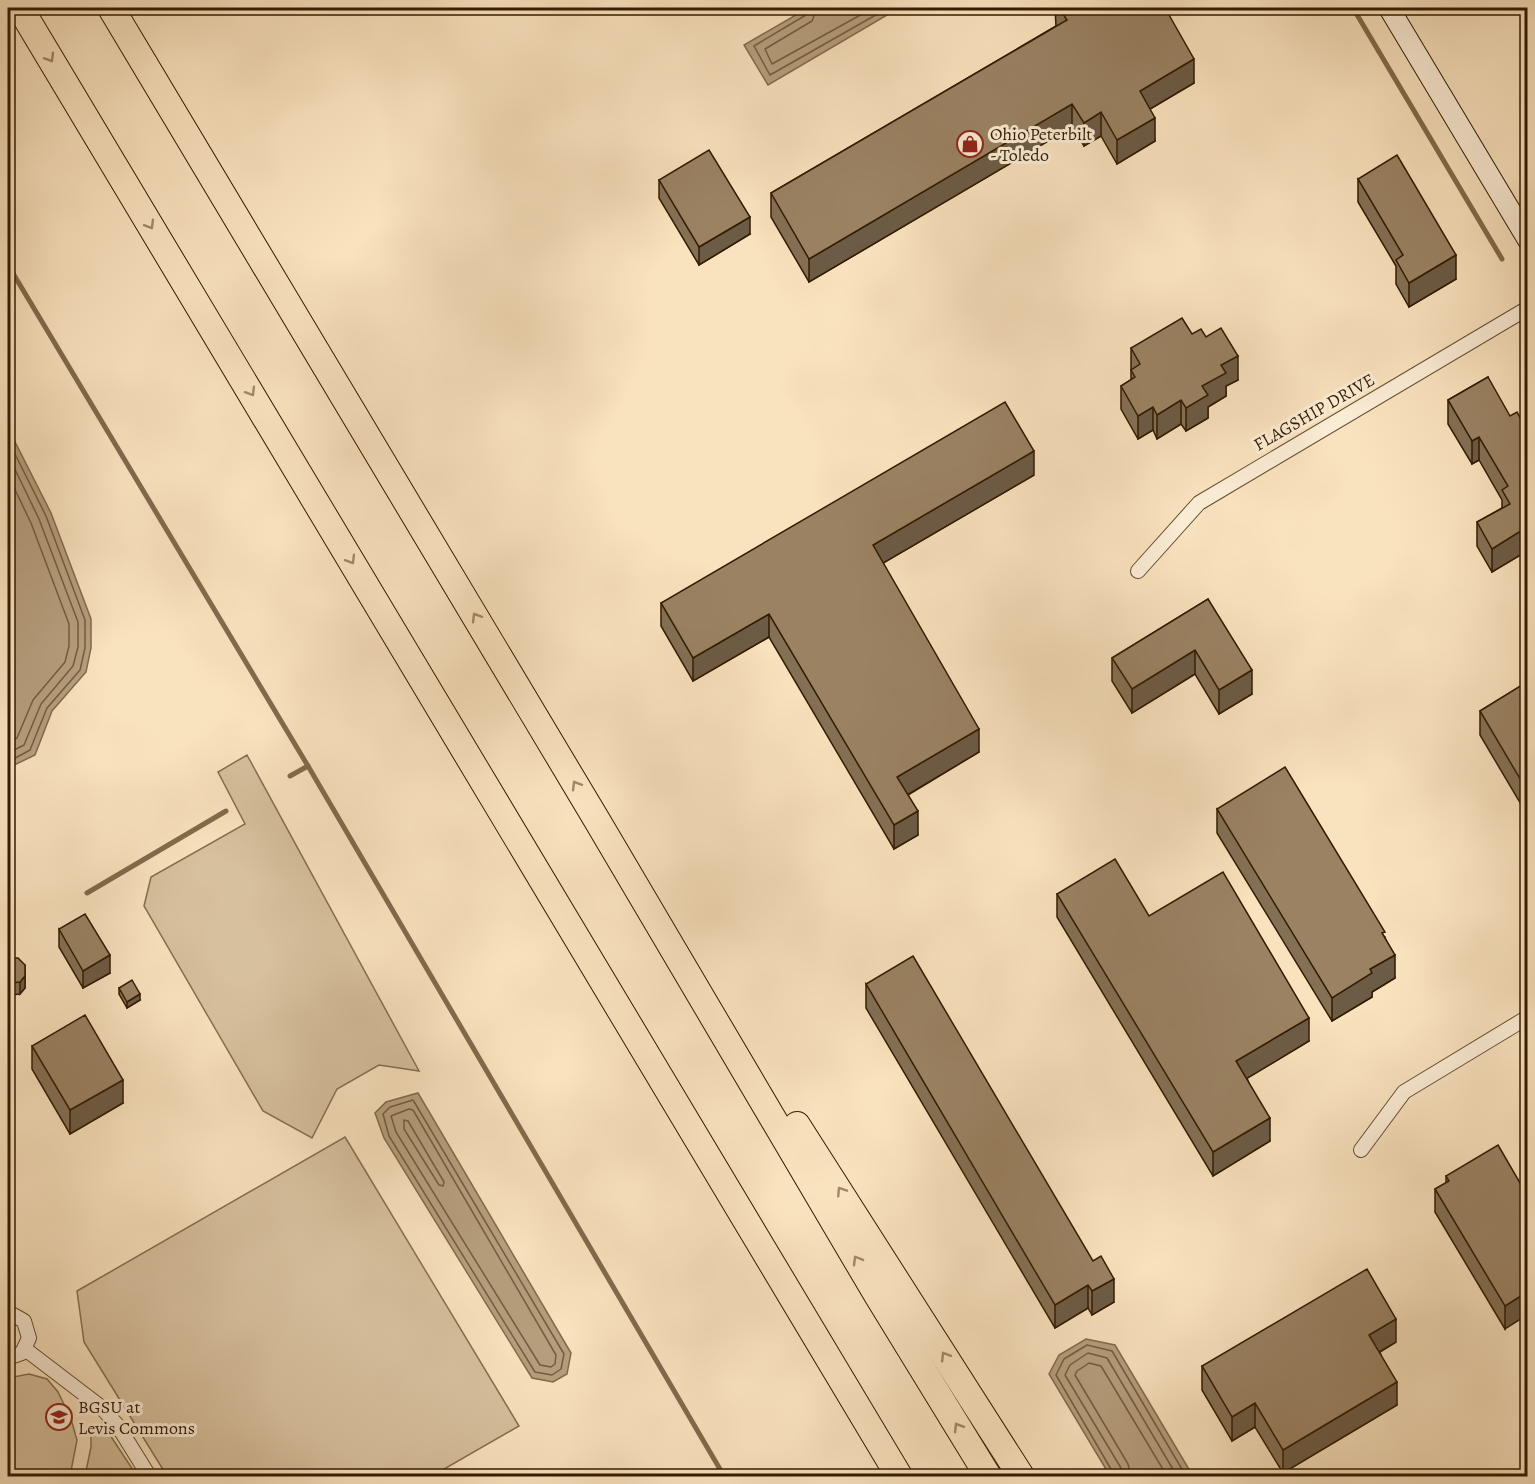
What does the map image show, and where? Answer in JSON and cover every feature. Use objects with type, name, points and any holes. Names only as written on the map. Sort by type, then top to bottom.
[{"type":"highway","points":[[20,8],[899,1476]]},
{"type":"highway","points":[[111,8],[598,822],[877,1295],[988,1476]]},
{"type":"highway","points":[[598,822],[839,1188],[1021,1476]]},
{"type":"highway","points":[[804,1319],[886,1476]]},
{"type":"street","points":[[1389,8],[1527,240]]},
{"type":"street","name":"FLAGSHIP DRIVE","points":[[1138,571],[1199,502],[1527,308]]},
{"type":"street","points":[[1361,1150],[1404,1092],[1527,1017]]},
{"type":"street","points":[[8,1312],[20,1317],[27,1326],[29,1338],[25,1350],[18,1356],[8,1358]]},
{"type":"street","points":[[25,1350],[101,1407],[118,1426],[149,1476]]},
{"type":"shaded area","points":[[247,755],[419,1071],[379,1065],[337,1089],[312,1138],[263,1111],[144,906],[151,877],[245,824],[218,772]]},
{"type":"shaded area","points":[[345,1137],[519,1426],[432,1476],[167,1476],[84,1342],[77,1291]]},
{"type":"shaded area","points":[[29,1374],[47,1379],[58,1392],[71,1419],[77,1440],[70,1476],[8,1476],[8,1378]]},
{"type":"shaded area","points":[[102,1423],[137,1476],[85,1476],[91,1447],[91,1432]]},
{"type":"water","points":[[808,8],[899,8],[768,85],[744,45]]},
{"type":"water","points":[[8,428],[51,513],[91,619],[91,648],[86,672],[52,711],[35,755],[8,768]]},
{"type":"water","points":[[418,1093],[571,1353],[567,1374],[553,1382],[532,1378],[384,1138],[375,1113],[386,1102]]},
{"type":"water","points":[[1086,1339],[1115,1345],[1193,1476],[1110,1476],[1049,1374],[1059,1355]]},
{"type":"building","name":"Ohio Peterbilt - Toledo","points":[[1059,8],[1165,8],[1194,59],[1140,91],[1155,118],[1117,140],[1101,112],[1084,123],[1072,104],[809,259],[771,193],[1067,20]]},
{"type":"building","points":[[709,150],[750,217],[699,247],[659,180]]},
{"type":"building","points":[[1397,155],[1456,255],[1409,283],[1396,260],[1403,255],[1358,179]]},
{"type":"building","points":[[1182,318],[1192,334],[1201,329],[1206,337],[1221,328],[1238,356],[1221,365],[1226,373],[1202,386],[1208,395],[1186,408],[1181,400],[1157,415],[1153,407],[1138,416],[1121,386],[1135,377],[1131,370],[1140,364],[1131,348]]},
{"type":"building","points":[[1488,377],[1510,416],[1517,412],[1527,431],[1527,527],[1492,549],[1477,522],[1510,504],[1502,490],[1508,486],[1479,437],[1472,441],[1448,400]]},
{"type":"building","points":[[1005,402],[1034,451],[873,545],[979,729],[897,777],[918,811],[894,825],[769,614],[693,658],[661,603]]},
{"type":"building","points":[[1208,599],[1252,670],[1219,690],[1195,650],[1132,689],[1112,658]]},
{"type":"building","points":[[1527,682],[1527,779],[1522,782],[1480,711]]},
{"type":"building","points":[[1285,767],[1385,932],[1382,933],[1395,955],[1370,969],[1372,973],[1332,998],[1217,809]]},
{"type":"building","points":[[1115,859],[1149,916],[1223,872],[1309,1018],[1236,1061],[1270,1118],[1213,1152],[1057,894]]},
{"type":"building","points":[[85,914],[110,955],[83,971],[59,929]]},
{"type":"building","points":[[913,956],[1093,1261],[1101,1256],[1114,1279],[1092,1291],[1088,1285],[1055,1305],[866,984]]},
{"type":"building","points":[[8,958],[18,958],[25,965],[25,976],[20,982],[8,985]]},
{"type":"building","points":[[132,980],[140,994],[127,1002],[119,988]]},
{"type":"building","points":[[85,1015],[123,1080],[70,1110],[32,1046]]},
{"type":"building","points":[[1498,1145],[1527,1195],[1527,1292],[1505,1306],[1435,1189],[1449,1181],[1446,1176]]},
{"type":"building","points":[[1367,1269],[1396,1319],[1369,1335],[1397,1382],[1283,1450],[1255,1403],[1232,1417],[1202,1366]]},
{"type":"waterway","points":[[1353,8],[1502,259]]},
{"type":"waterway","points":[[8,265],[308,766],[724,1476]]},
{"type":"waterway","points":[[290,776],[308,766]]},
{"type":"waterway","points":[[87,893],[226,811]]},
{"type":"place","name":"Ohio Peterbilt - Toledo","points":[[970,144]]},
{"type":"place","name":"BGSU at Levis Commons","points":[[59,1417]]}]
